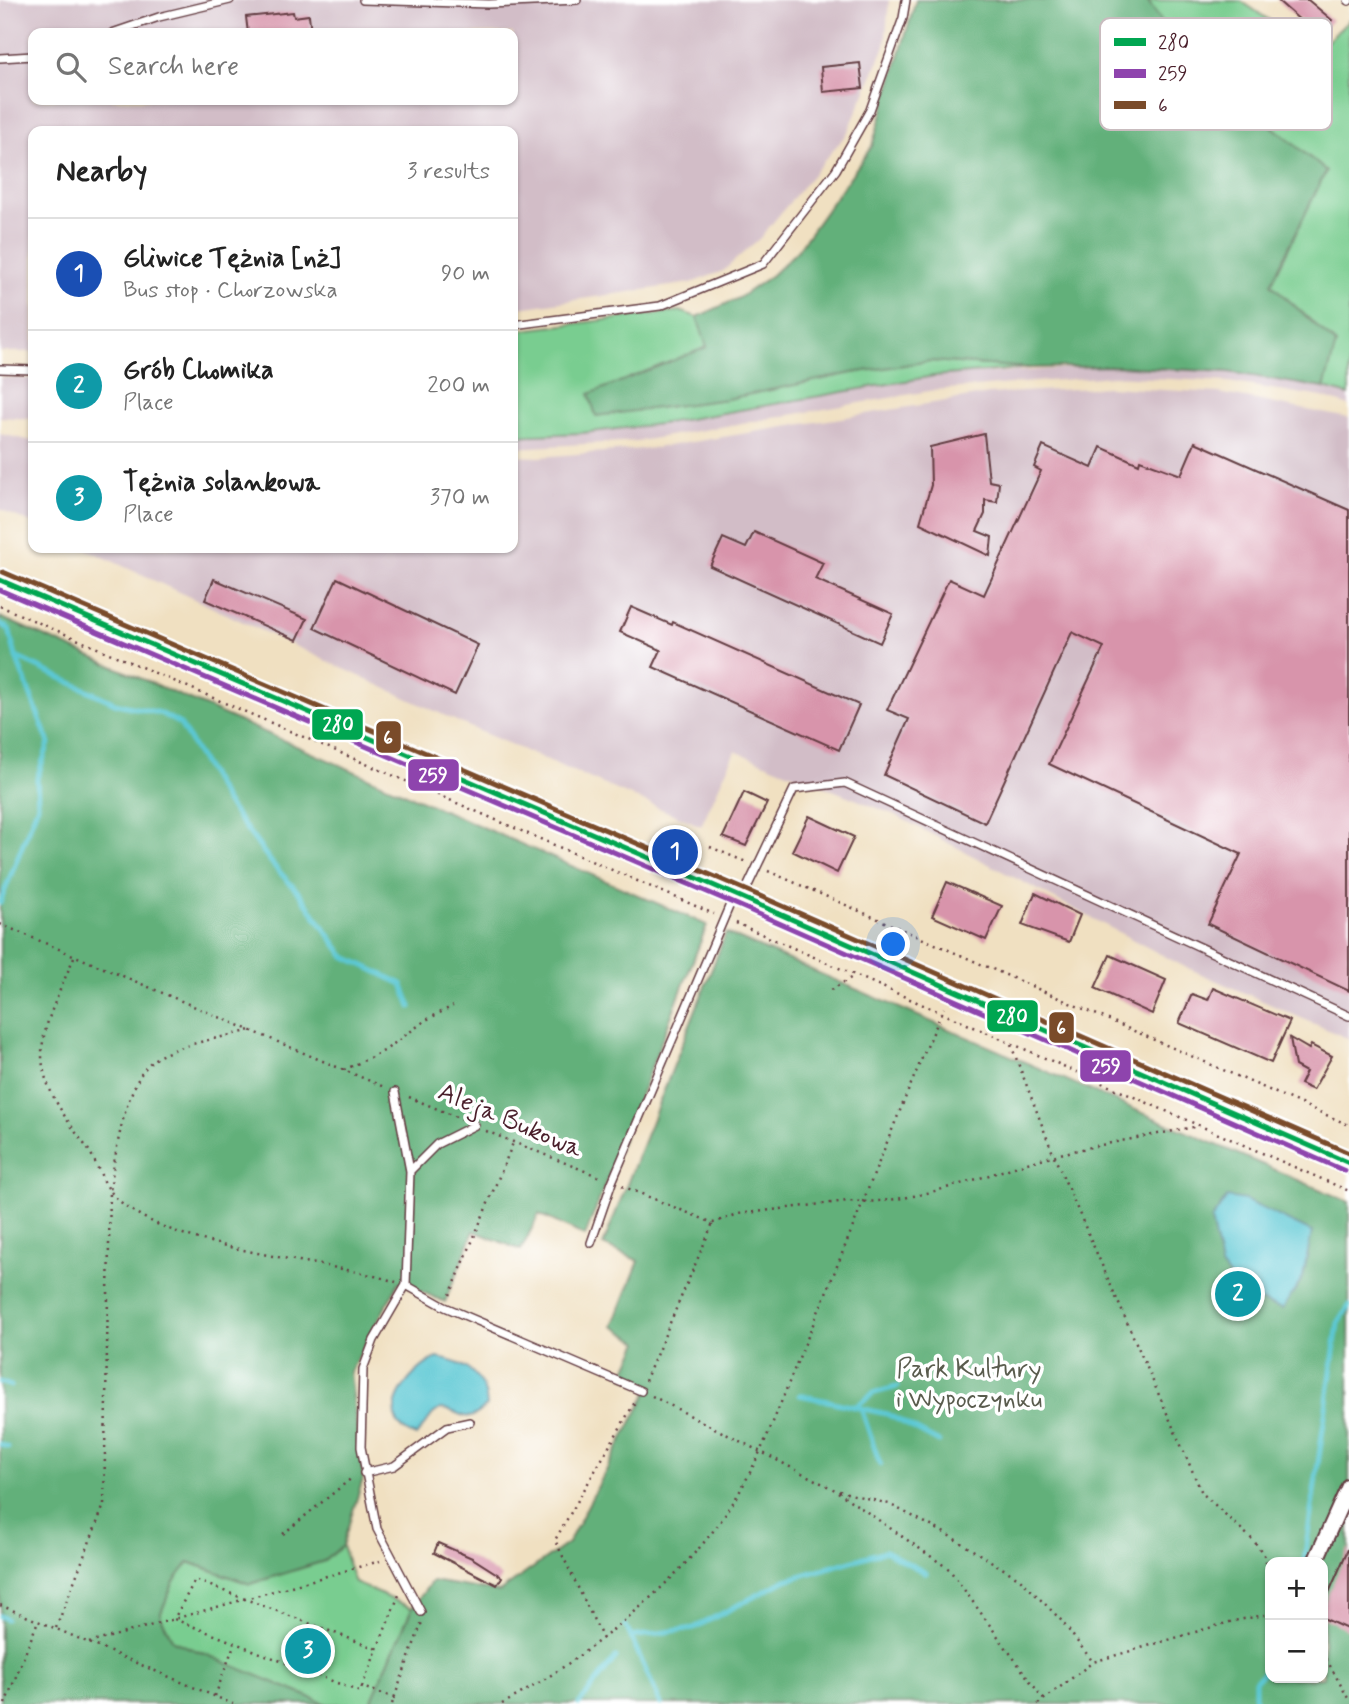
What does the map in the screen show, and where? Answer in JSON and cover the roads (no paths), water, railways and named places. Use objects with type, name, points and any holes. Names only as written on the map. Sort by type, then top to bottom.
[{"type":"main road","points":[[0,580],[738,896],[1349,1163]]},
{"type":"street","points":[[1317,1557],[1349,1486]]},
{"type":"lane","points":[[127,28],[159,17],[230,0]]},
{"type":"lane","points":[[363,0],[489,4],[577,0]]},
{"type":"lane","points":[[518,324],[660,306],[762,264],[836,170],[870,110],[903,18],[906,0]]},
{"type":"lane","points":[[0,58],[28,56]]},
{"type":"lane","points":[[0,369],[28,370]]},
{"type":"lane","points":[[591,1243],[612,1182],[723,918],[757,867],[794,789],[845,783],[1349,1016]]},
{"type":"lane","points":[[395,1092],[410,1171],[406,1285],[374,1340],[363,1369],[360,1409],[364,1471],[371,1510],[390,1558],[421,1612]]},
{"type":"lane","points":[[410,1171],[436,1144],[475,1125]]},
{"type":"lane","points":[[406,1285],[445,1307],[641,1391]]},
{"type":"lane","points":[[364,1471],[394,1466],[446,1427],[470,1422]]},
{"type":"water","points":[[1227,1197],[1245,1200],[1312,1232],[1303,1277],[1283,1309],[1244,1296],[1221,1266],[1211,1220]]},
{"type":"water","points":[[437,1358],[456,1363],[472,1372],[482,1386],[487,1405],[480,1412],[468,1417],[440,1409],[416,1436],[403,1429],[396,1419],[395,1407],[399,1395],[415,1373]]},
{"type":"waterway","points":[[0,624],[9,629],[16,657],[49,743],[37,778],[38,805],[0,903]]},
{"type":"waterway","points":[[16,657],[117,704],[160,713],[180,724],[226,802],[274,866],[299,893],[344,956],[402,984],[411,1007]]},
{"type":"waterway","points":[[1305,1557],[1338,1323],[1349,1306]]},
{"type":"waterway","points":[[0,1382],[11,1386]]},
{"type":"waterway","points":[[856,1406],[874,1393],[897,1387]]},
{"type":"waterway","points":[[800,1395],[887,1414],[939,1442]]},
{"type":"waterway","points":[[861,1408],[880,1464]]},
{"type":"waterway","points":[[0,1444],[8,1447]]},
{"type":"waterway","points":[[631,1637],[694,1628],[786,1580],[885,1551],[926,1573]]},
{"type":"waterway","points":[[0,1616],[6,1619]]},
{"type":"waterway","points":[[626,1626],[661,1704]]},
{"type":"waterway","points":[[579,1704],[616,1657]]},
{"type":"waterway","points":[[1255,1704],[1255,1681],[1265,1670]]},
{"type":"place","name":"Gliwice Tężnia [nż]","points":[[675,852]]},
{"type":"place","name":"Grób Chomika","points":[[1238,1294]]},
{"type":"place","name":"Tężnia solankowa","points":[[308,1651]]},
{"type":"park label","name":"Park Kultury i Wypoczynku","points":[[969,1385]]}]
